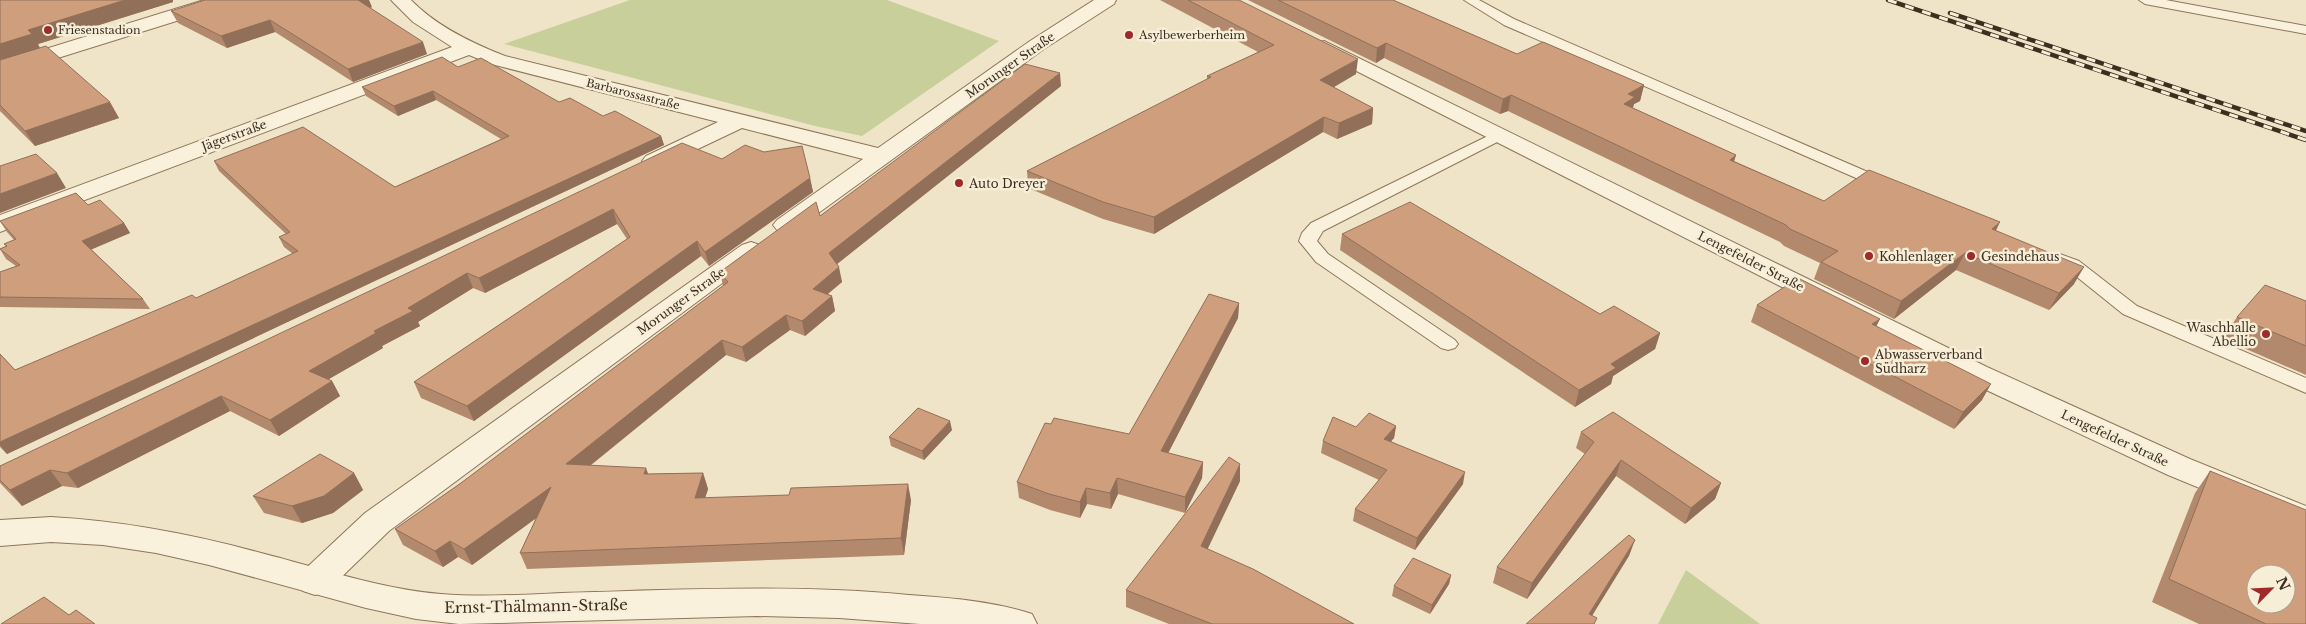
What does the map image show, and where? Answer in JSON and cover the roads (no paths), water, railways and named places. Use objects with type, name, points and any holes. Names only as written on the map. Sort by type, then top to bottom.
[{"type":"street","points":[[0,70],[224,0]]},
{"type":"street","name":"Barbarossastraße","points":[[400,0],[408,11],[468,48],[528,68],[881,156]]},
{"type":"street","name":"Morunger Straße","points":[[315,581],[377,522],[881,156],[1037,45],[1107,0]]},
{"type":"street","name":"Lengefelder Straße","points":[[1301,35],[1984,377],[2160,458],[2306,520]]},
{"type":"street","name":"Jägerstraße","points":[[0,224],[468,48]]},
{"type":"street","points":[[631,172],[740,120]]},
{"type":"street","name":"Ernst-Thälmann-Straße","points":[[0,533],[49,530],[104,533],[186,547],[315,581],[415,604],[443,608],[526,608],[745,601],[865,604],[968,615],[1019,624]]},
{"type":"lane","points":[[1470,0],[1509,22],[1900,191]]},
{"type":"lane","points":[[2145,0],[2306,30]]},
{"type":"lane","points":[[1448,344],[1322,258],[1308,241],[1310,233],[1316,227],[1500,135]]},
{"type":"lane","points":[[2046,253],[2073,265],[2130,310],[2306,386]]},
{"type":"railway","points":[[1888,0],[2306,140]]},
{"type":"railway","points":[[1950,13],[2306,131]]},
{"type":"place","name":"Friesenstadion","points":[[48,30]]},
{"type":"place","name":"Asylbewerberheim","points":[[1129,35]]},
{"type":"place","name":"Auto Dreyer","points":[[959,183]]},
{"type":"place","name":"Kohlenlager","points":[[1869,256]]},
{"type":"place","name":"Gesindehaus","points":[[1971,256]]},
{"type":"place","name":"Waschhalle Abellio","points":[[2266,334]]},
{"type":"place","name":"Abwasserverband Südharz","points":[[1865,361]]}]
